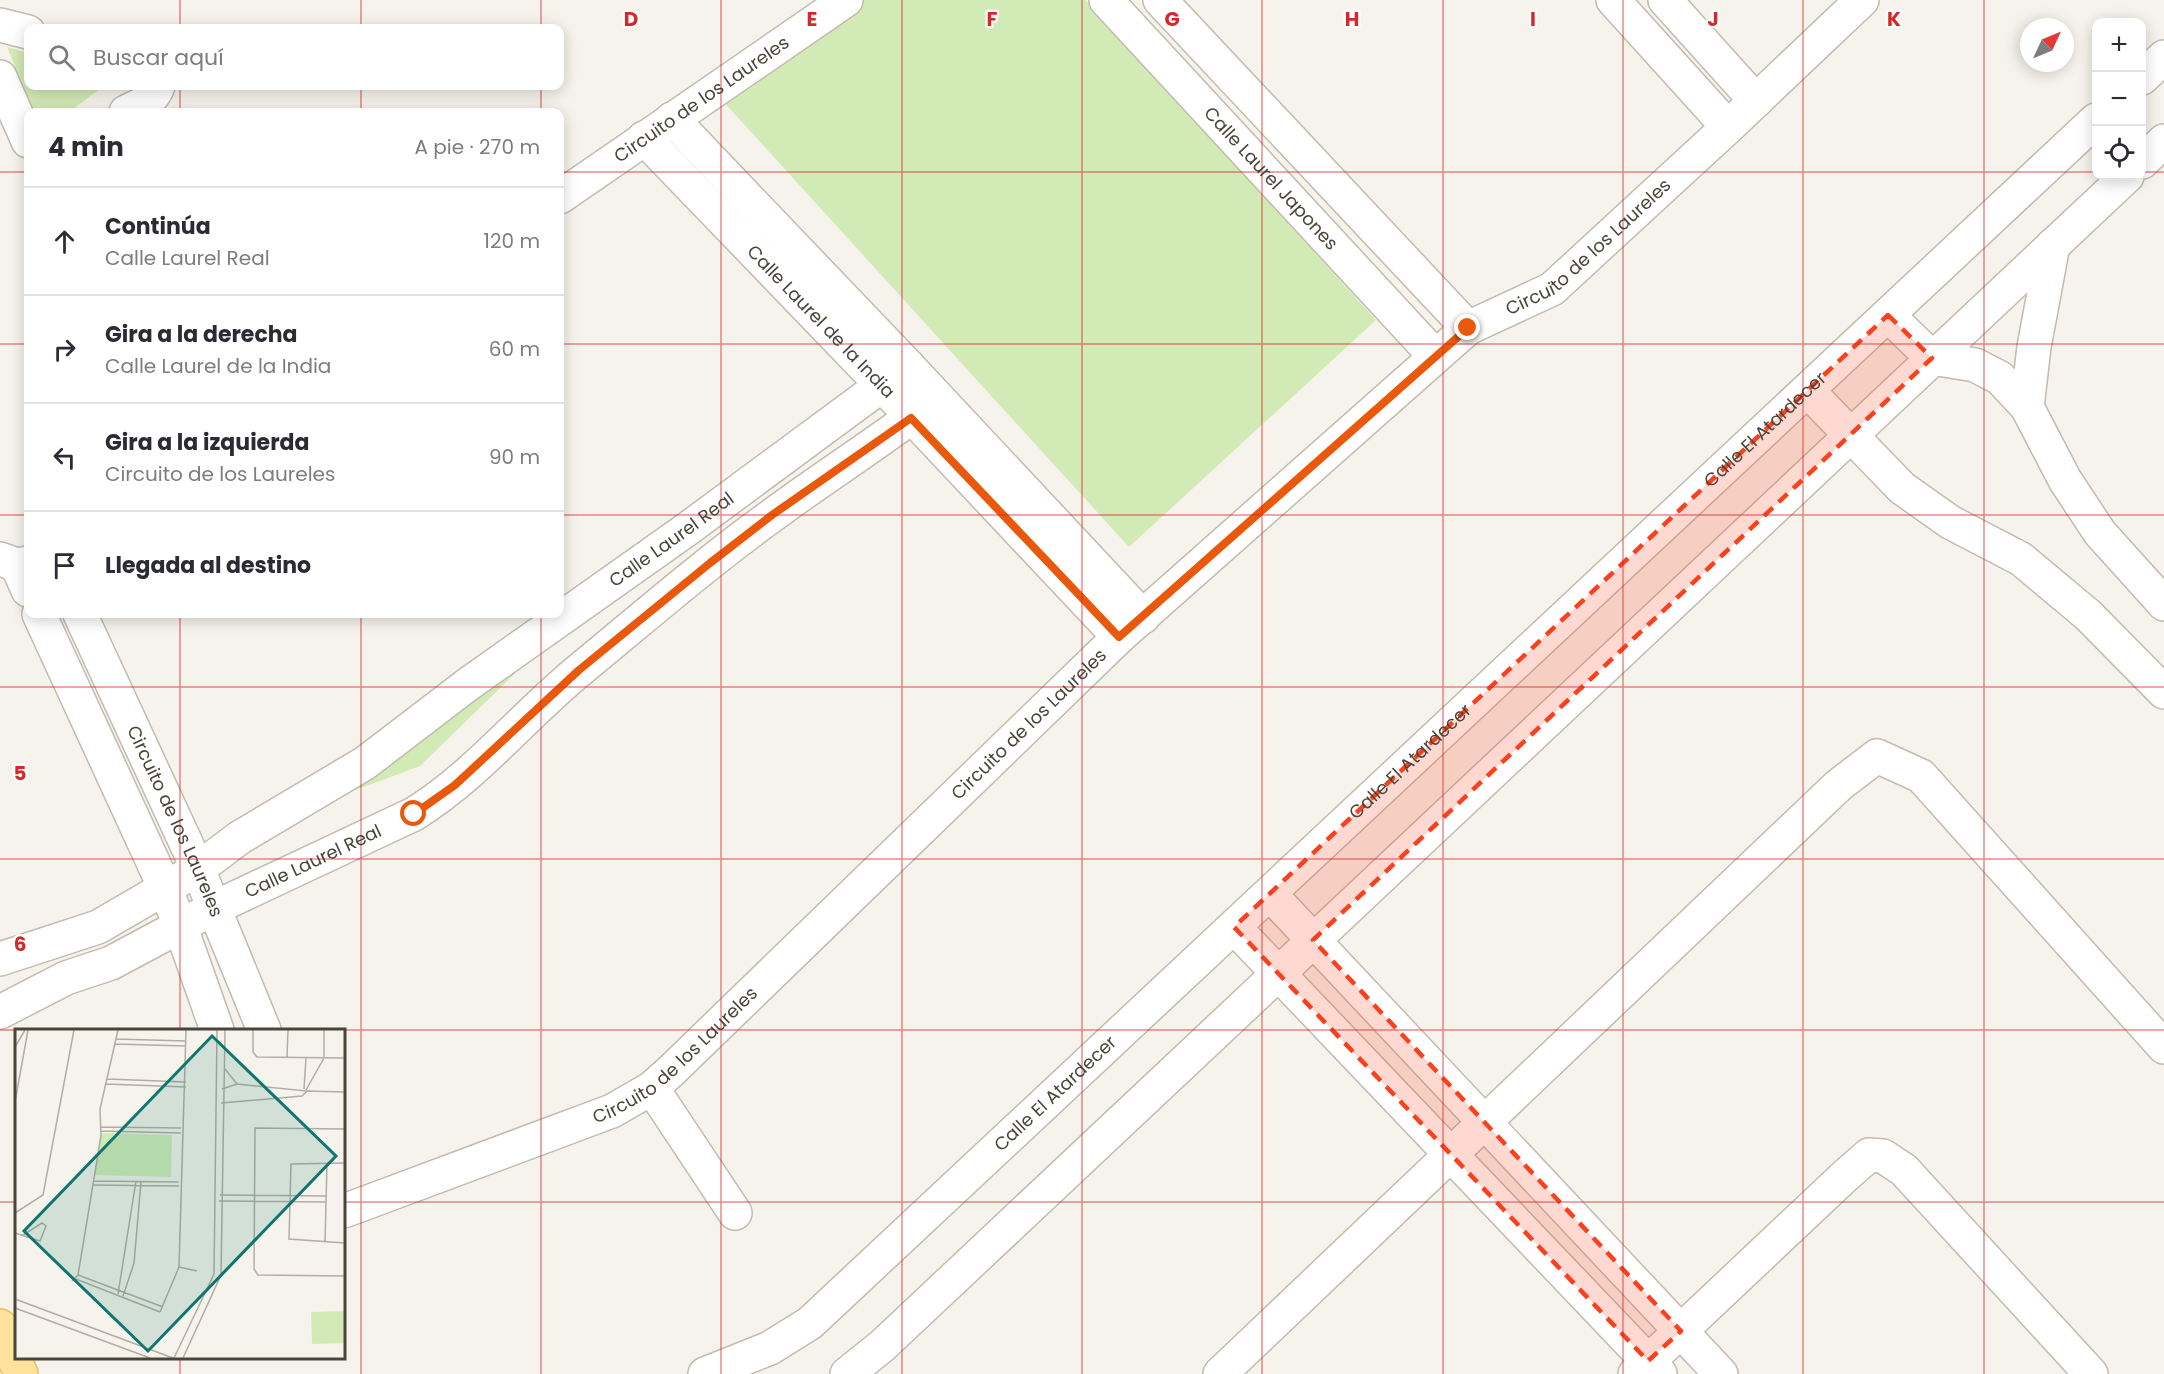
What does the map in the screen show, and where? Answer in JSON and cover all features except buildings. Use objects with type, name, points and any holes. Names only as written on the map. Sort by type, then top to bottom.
[{"type":"main road","points":[[0,1326],[21,1374]]},
{"type":"street","name":"Circuito de los Laureles","points":[[564,194],[846,0]]},
{"type":"street","name":"Calle Laurel Japones","points":[[1106,0],[1436,356]]},
{"type":"street","points":[[1160,0],[1468,328]]},
{"type":"street","points":[[1613,0],[1728,127]]},
{"type":"street","points":[[1665,0],[1756,101]]},
{"type":"street","name":"Circuito de los Laureles","points":[[345,1211],[612,1111],[652,1088],[1131,627],[1468,328],[1552,290],[1862,0]]},
{"type":"street","points":[[0,26],[24,31]]},
{"type":"street","points":[[2146,74],[2164,57]]},
{"type":"street","points":[[0,77],[24,132]]},
{"type":"street","points":[[134,108],[149,101],[157,90]]},
{"type":"street","points":[[1217,119],[1247,94]]},
{"type":"street","name":"Calle Laurel de la India","points":[[672,119],[937,398],[1131,627]]},
{"type":"street","name":"Calle El Atardecer","points":[[705,1374],[770,1348],[810,1323],[2092,125]]},
{"type":"street","name":"Calle Laurel de la India","points":[[644,138],[911,418],[1131,627]]},
{"type":"street","points":[[2146,158],[2164,141]]},
{"type":"street","points":[[847,1374],[882,1346],[2123,180]]},
{"type":"street","points":[[2027,407],[2034,347],[2053,245]]},
{"type":"street","points":[[1888,315],[1932,358],[1975,365],[2000,378],[2027,407],[2065,480],[2100,533],[2164,604]]},
{"type":"street","name":"Calle Laurel Real","points":[[564,617],[686,530],[908,366]]},
{"type":"street","points":[[1808,391],[1902,489],[1950,522],[2021,559],[2088,615],[2164,692]]},
{"type":"street","name":"Calle Laurel Real","points":[[0,1012],[66,978],[111,963],[214,908],[427,806],[455,785],[579,670],[742,538],[937,398]]},
{"type":"street","name":"Circuito de los Laureles","points":[[41,618],[165,888],[217,1029]]},
{"type":"street","name":"Circuito de los Laureles","points":[[82,618],[198,869],[264,1029]]},
{"type":"street","name":"Calle Laurel Real","points":[[0,959],[98,927],[198,869],[239,838],[365,763],[467,685],[562,618]]},
{"type":"street","points":[[545,630],[579,670]]},
{"type":"street","points":[[1220,1374],[1839,785],[1877,756],[1921,776],[2164,1047]]},
{"type":"street","points":[[1270,894],[1721,1374]]},
{"type":"street","points":[[1234,927],[1451,1155],[1648,1370],[1681,1331],[1869,1155],[1883,1156],[1904,1170],[2076,1369]]},
{"type":"street","points":[[50,943],[66,978]]},
{"type":"street","points":[[652,1088],[735,1213]]},
{"type":"highlighted area","points":[[1888,315],[1932,358],[1313,940],[1681,1331],[1648,1361],[1234,927]]},
{"type":"green space","points":[[836,0],[1085,0],[1376,320],[1129,547],[710,87]]},
{"type":"green space","points":[[7,47],[24,52],[24,88]]},
{"type":"green space","points":[[25,90],[99,90],[74,108],[32,108]]},
{"type":"green space","points":[[517,632],[534,655],[420,766],[243,832]]},
{"type":"route","points":[[414,814],[455,785],[579,670],[710,563],[772,515],[911,418],[1119,637],[1468,328]]}]
